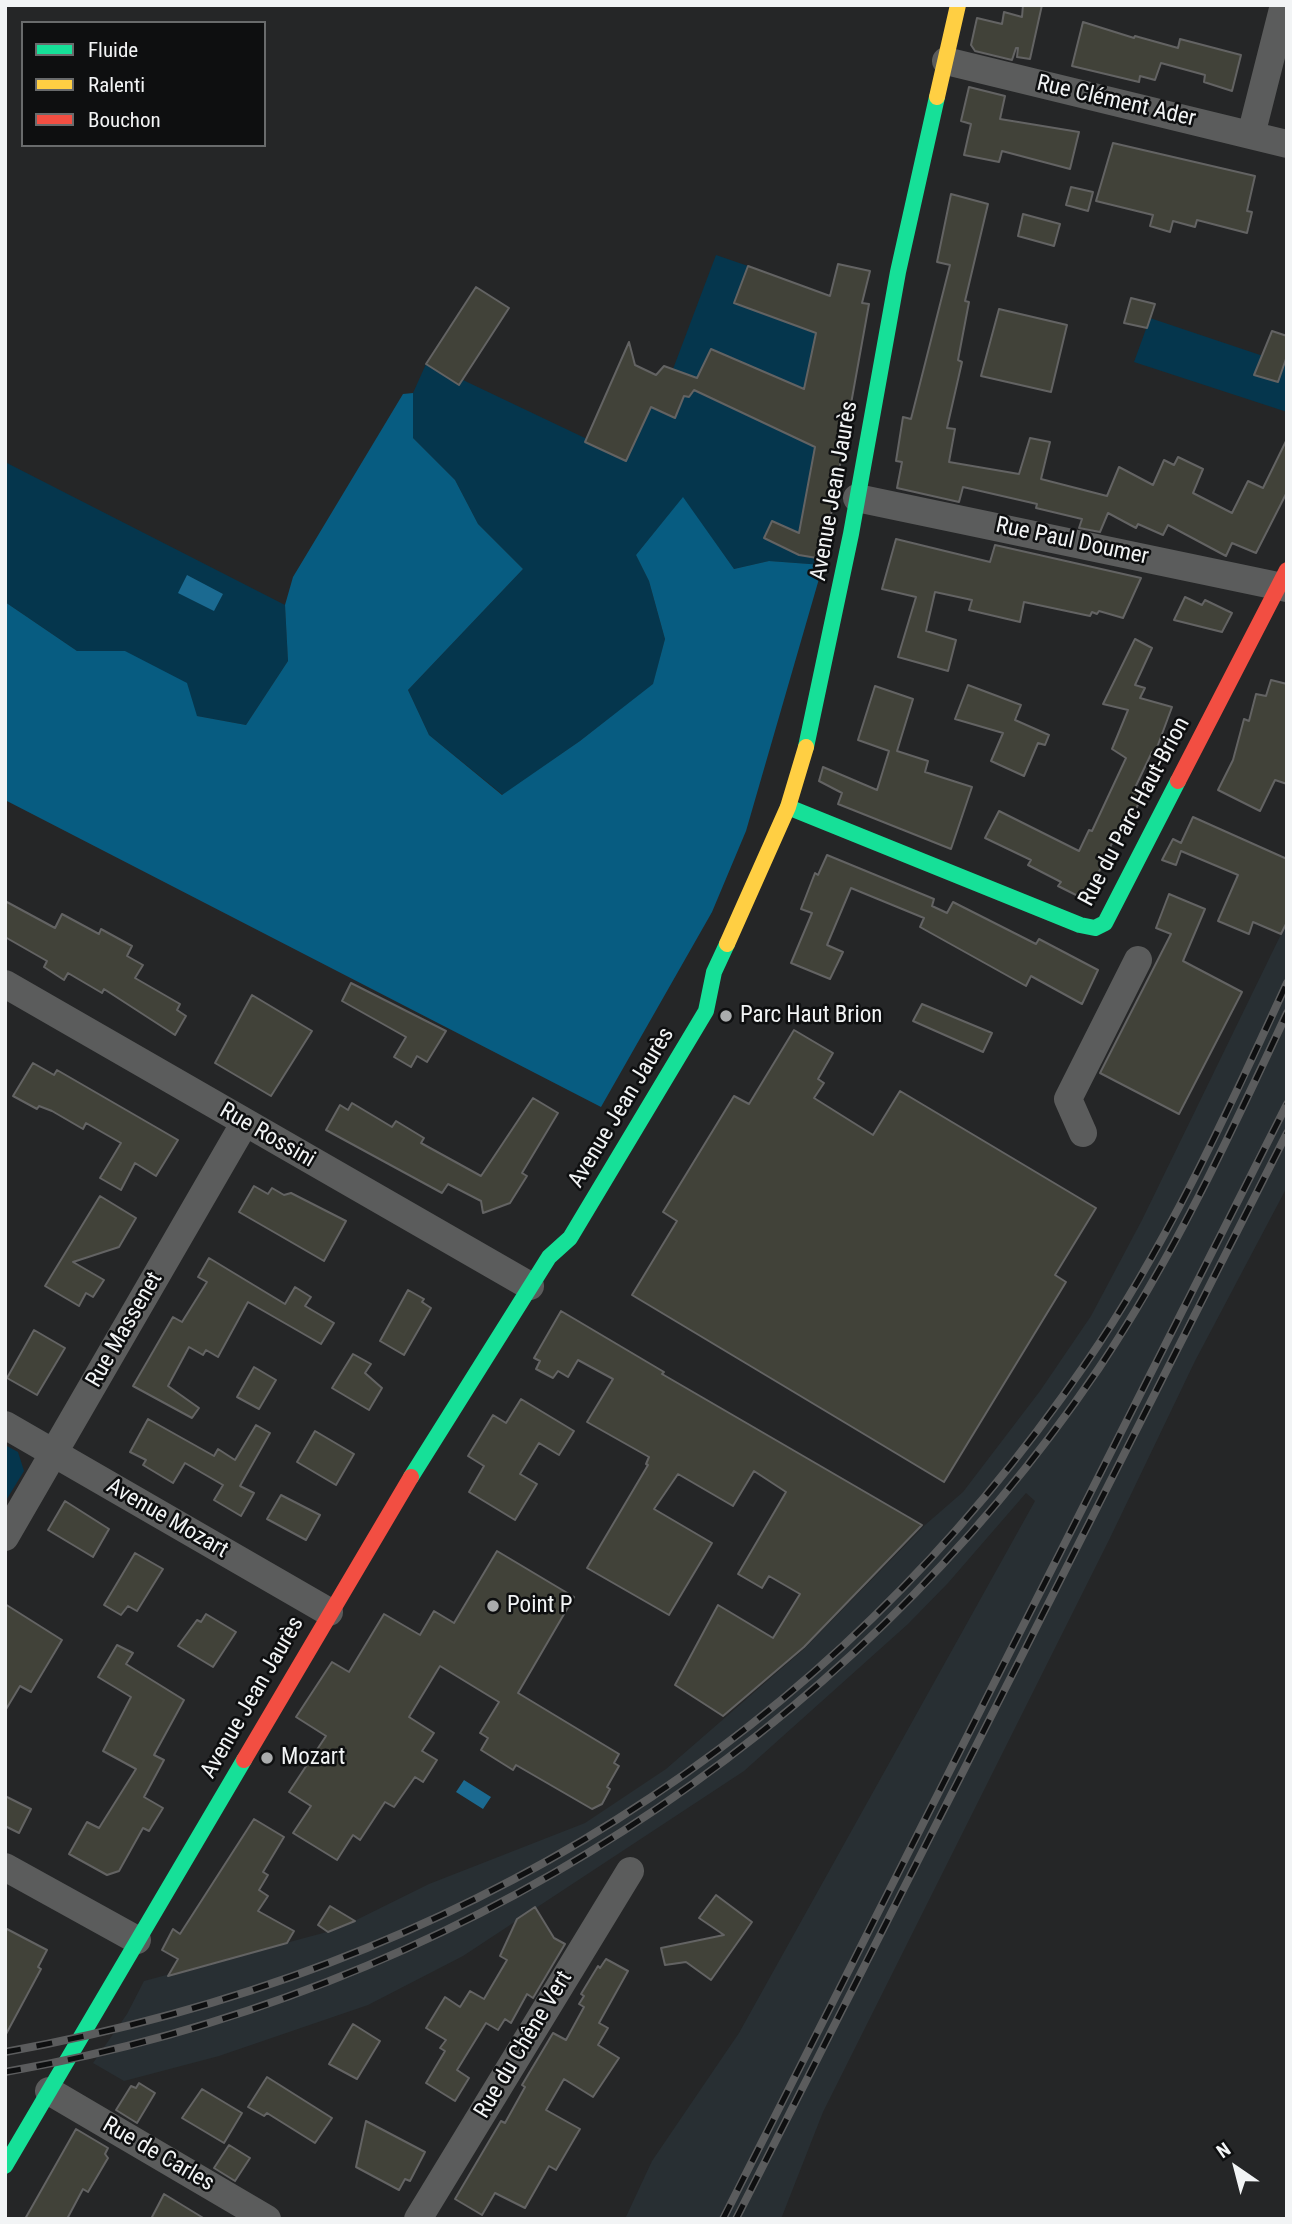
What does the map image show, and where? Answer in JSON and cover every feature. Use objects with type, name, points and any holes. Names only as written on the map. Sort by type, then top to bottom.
[{"type":"main road","name":"Avenue Jean Jaurès","points":[[5,2166],[329,1612],[454,1404],[549,1257],[570,1238],[706,1011],[715,972],[788,807],[810,734],[898,272],[958,5]]},
{"type":"main road","name":"Rue du Parc Haut-Brion","points":[[788,807],[1080,926],[1095,928],[1105,923],[1284,581]]},
{"type":"main road","name":"Avenue Jean Jaurès","points":[[688,1002],[715,972]]},
{"type":"main road","name":"Avenue Jean Jaurès","points":[[549,1257],[555,1227]]},
{"type":"street","points":[[1251,135],[1284,5]]},
{"type":"street","name":"Rue Clément Ader","points":[[946,61],[1287,144]]},
{"type":"street","name":"Rue Paul Doumer","points":[[857,498],[1284,581]]},
{"type":"street","points":[[1083,1133],[1068,1099],[1139,960]]},
{"type":"street","name":"Rue Rossini","points":[[5,984],[244,1124],[530,1286]]},
{"type":"street","name":"Rue Massenet","points":[[5,1537],[244,1124]]},
{"type":"street","name":"Avenue Mozart","points":[[5,1425],[329,1612]]},
{"type":"street","points":[[5,1867],[137,1940]]},
{"type":"street","name":"Rue du Chêne Vert","points":[[418,2219],[630,1871]]},
{"type":"street","name":"Rue de Carles","points":[[49,2091],[267,2219]]},
{"type":"shaded area","points":[[716,255],[748,266],[735,303],[816,333],[806,381],[805,404],[711,349],[695,383],[673,369]]},
{"type":"shaded area","points":[[1150,318],[1287,364],[1287,412],[1134,362]]},
{"type":"shaded area","points":[[426,364],[459,385],[463,380],[587,439],[586,443],[626,461],[651,407],[675,418],[684,396],[689,397],[694,390],[815,446],[800,533],[772,521],[764,538],[799,555],[823,559],[823,565],[769,561],[734,569],[683,498],[636,555],[649,581],[665,639],[653,685],[503,795],[429,735],[408,690],[523,569],[478,524],[455,480],[413,438],[413,393]]},
{"type":"shaded area","points":[[413,393],[413,438],[455,480],[478,524],[523,569],[408,690],[429,735],[502,795],[580,741],[653,684],[665,639],[649,581],[636,555],[683,497],[734,569],[769,561],[823,565],[746,831],[712,912],[601,1107],[5,800],[5,602],[77,651],[125,651],[187,683],[197,716],[246,725],[288,661],[285,605],[293,577],[403,394]]},
{"type":"shaded area","points":[[5,462],[285,605],[288,661],[246,725],[197,716],[125,651],[77,651],[5,602]]},
{"type":"shaded area","points":[[187,575],[223,594],[214,611],[178,593]]},
{"type":"shaded area","points":[[1287,922],[1287,1187],[1195,1361],[1110,1538],[823,2112],[781,2219],[625,2219],[652,2161],[739,2033],[1035,1501],[1026,1493],[948,1583],[908,1624],[744,1771],[463,1956],[368,2005],[219,2056],[124,2081],[93,2063],[127,2014],[144,1981],[338,1929],[429,1884],[585,1823],[666,1769],[804,1649],[925,1525],[963,1492],[1040,1391],[1091,1316],[1142,1220]]},
{"type":"shaded area","points":[[5,1445],[18,1452],[24,1471],[5,1502]]},
{"type":"shaded area","points":[[464,1780],[491,1797],[483,1809],[456,1792]]},
{"type":"building","points":[[1023,5],[1042,5],[1030,59],[1017,57],[1018,48],[1012,60],[975,51],[971,45],[977,18],[1002,24],[1004,12],[1022,17]]},
{"type":"building","points":[[1083,22],[1178,48],[1180,39],[1241,55],[1232,91],[1204,82],[1205,75],[1161,63],[1155,80],[1140,76],[1139,82],[1072,66]]},
{"type":"building","points":[[969,87],[1005,96],[1000,119],[1079,132],[1070,169],[1002,151],[999,162],[964,155],[971,124],[961,121]]},
{"type":"building","points":[[1113,143],[1255,176],[1247,211],[1252,212],[1247,233],[1197,220],[1195,227],[1173,221],[1170,232],[1150,226],[1153,215],[1096,201]]},
{"type":"building","points":[[1071,187],[1093,192],[1088,211],[1066,205]]},
{"type":"building","points":[[951,194],[988,204],[965,301],[969,302],[958,360],[962,362],[947,428],[955,429],[949,462],[1019,474],[1030,438],[1050,442],[1041,479],[1107,496],[1119,467],[1153,485],[1164,460],[1174,465],[1178,457],[1203,469],[1193,493],[1232,513],[1248,481],[1263,488],[1287,439],[1287,492],[1256,553],[1232,543],[1226,556],[1168,525],[1163,535],[1138,524],[1136,528],[1108,513],[1100,532],[1079,528],[1082,519],[1036,508],[1037,504],[963,487],[959,502],[897,488],[902,462],[896,461],[903,417],[911,419],[950,265],[937,262]]},
{"type":"building","points":[[1023,214],[1060,224],[1054,246],[1018,236]]},
{"type":"building","points":[[838,264],[870,271],[862,303],[869,304],[823,559],[799,555],[764,538],[772,521],[799,533],[815,447],[694,390],[689,397],[684,396],[675,418],[651,407],[626,461],[585,442],[629,342],[635,365],[656,375],[664,366],[697,378],[711,349],[804,389],[816,333],[734,303],[748,266],[830,296]]},
{"type":"building","points":[[476,287],[509,308],[459,385],[426,364]]},
{"type":"building","points":[[1131,298],[1155,304],[1147,328],[1124,323]]},
{"type":"building","points":[[999,309],[1067,325],[1051,392],[981,376]]},
{"type":"building","points":[[1272,331],[1287,336],[1287,356],[1278,382],[1254,375]]},
{"type":"building","points":[[896,539],[990,562],[995,545],[1141,578],[1123,618],[1099,611],[1097,614],[1092,612],[1090,616],[1024,602],[1020,622],[969,610],[972,600],[935,592],[926,631],[956,640],[948,671],[898,657],[916,597],[882,589]]},
{"type":"building","points":[[1185,597],[1202,605],[1205,600],[1232,613],[1222,632],[1174,620]]},
{"type":"building","points":[[1135,639],[1152,648],[1135,685],[1145,688],[1140,698],[1172,707],[1155,753],[1152,752],[1133,792],[1142,796],[1130,822],[1123,819],[1086,900],[1058,886],[1061,882],[1028,865],[1031,860],[985,838],[999,811],[1079,851],[1089,830],[1092,831],[1126,758],[1112,749],[1128,710],[1103,704]]},
{"type":"building","points":[[1271,680],[1287,684],[1287,784],[1275,780],[1260,811],[1218,790],[1233,760],[1244,719],[1249,721],[1256,694],[1266,696]]},
{"type":"building","points":[[968,685],[1021,705],[1015,720],[1049,735],[1045,745],[1038,743],[1024,776],[991,761],[1003,733],[955,719]]},
{"type":"building","points":[[875,686],[913,699],[897,751],[928,761],[925,772],[972,787],[951,849],[838,804],[842,793],[819,781],[823,767],[877,790],[889,751],[858,740]]},
{"type":"building","points":[[1193,817],[1287,859],[1287,922],[1281,934],[1253,922],[1249,934],[1218,921],[1238,875],[1181,851],[1176,865],[1162,860],[1173,839],[1181,843]]},
{"type":"building","points":[[827,855],[934,899],[932,906],[947,913],[953,902],[1036,944],[1039,939],[1098,970],[1082,1004],[1031,976],[1026,986],[920,927],[924,918],[851,888],[827,945],[843,952],[830,979],[791,963],[812,913],[801,909],[815,873],[818,875]]},
{"type":"building","points":[[1169,894],[1205,909],[1183,961],[1242,992],[1179,1114],[1100,1073],[1171,934],[1156,928]]},
{"type":"building","points":[[5,901],[55,928],[62,914],[99,934],[101,929],[132,946],[127,956],[143,965],[135,978],[180,1004],[177,1010],[186,1016],[175,1035],[104,989],[102,993],[68,973],[64,980],[44,967],[47,961],[5,937]]},
{"type":"building","points":[[351,983],[446,1031],[427,1062],[417,1056],[411,1067],[394,1057],[406,1037],[342,1001]]},
{"type":"building","points":[[252,995],[312,1031],[271,1096],[215,1063]]},
{"type":"building","points":[[922,1004],[992,1033],[983,1052],[913,1021]]},
{"type":"building","points":[[794,1030],[833,1053],[818,1079],[824,1083],[814,1098],[873,1135],[900,1091],[1096,1208],[1055,1275],[1066,1282],[944,1482],[632,1295],[677,1221],[663,1212],[734,1096],[749,1104]]},
{"type":"building","points":[[33,1063],[54,1075],[57,1070],[178,1140],[156,1176],[135,1163],[121,1190],[100,1178],[121,1143],[86,1123],[83,1129],[52,1111],[39,1106],[37,1109],[13,1096]]},
{"type":"building","points":[[533,1098],[558,1113],[522,1173],[527,1176],[510,1203],[483,1213],[481,1201],[448,1184],[442,1193],[326,1130],[340,1105],[348,1110],[352,1103],[392,1127],[396,1121],[424,1138],[421,1143],[481,1176]]},
{"type":"building","points":[[254,1186],[268,1194],[272,1188],[284,1195],[291,1193],[346,1221],[324,1261],[239,1212]]},
{"type":"building","points":[[100,1196],[136,1218],[119,1247],[73,1262],[104,1280],[93,1297],[86,1293],[79,1306],[45,1286]]},
{"type":"building","points":[[209,1258],[285,1304],[295,1287],[311,1297],[305,1306],[334,1323],[321,1344],[248,1302],[218,1357],[206,1350],[203,1355],[189,1347],[168,1386],[199,1408],[192,1418],[133,1386],[173,1317],[182,1322],[207,1282],[198,1277]]},
{"type":"building","points":[[408,1290],[424,1299],[422,1302],[431,1308],[404,1355],[380,1341]]},
{"type":"building","points":[[561,1311],[664,1372],[662,1374],[922,1525],[804,1647],[723,1716],[675,1685],[718,1605],[773,1638],[800,1594],[769,1576],[762,1588],[738,1574],[786,1492],[754,1471],[733,1506],[678,1474],[654,1509],[712,1543],[669,1615],[587,1568],[648,1465],[646,1464],[649,1457],[587,1422],[613,1379],[578,1360],[568,1377],[558,1371],[553,1378],[536,1369],[540,1361],[534,1358]]},
{"type":"building","points":[[34,1330],[65,1348],[37,1395],[7,1378]]},
{"type":"building","points":[[353,1354],[371,1364],[365,1373],[382,1388],[369,1410],[332,1388]]},
{"type":"building","points":[[254,1367],[276,1380],[259,1409],[237,1397]]},
{"type":"building","points":[[521,1399],[574,1431],[559,1455],[539,1443],[520,1474],[537,1484],[515,1520],[469,1492],[484,1466],[468,1456],[493,1415],[506,1423]]},
{"type":"building","points":[[148,1419],[214,1456],[218,1449],[235,1460],[256,1425],[270,1433],[240,1486],[254,1493],[241,1516],[214,1500],[223,1485],[185,1463],[173,1483],[143,1465],[146,1460],[130,1452]]},
{"type":"building","points":[[315,1431],[354,1454],[336,1485],[297,1462]]},
{"type":"building","points":[[281,1495],[320,1515],[306,1540],[267,1519]]},
{"type":"building","points":[[65,1501],[109,1529],[93,1557],[48,1530]]},
{"type":"building","points":[[497,1551],[574,1597],[518,1693],[619,1754],[614,1763],[619,1766],[607,1787],[610,1789],[602,1804],[592,1809],[516,1765],[513,1770],[481,1750],[488,1738],[480,1733],[499,1702],[440,1666],[409,1717],[434,1733],[422,1751],[437,1760],[423,1782],[415,1777],[394,1807],[385,1802],[360,1840],[353,1835],[337,1860],[293,1833],[311,1806],[289,1792],[326,1736],[296,1717],[332,1662],[349,1672],[384,1614],[420,1635],[434,1611],[454,1623]]},
{"type":"building","points":[[135,1553],[163,1569],[137,1611],[128,1606],[121,1615],[104,1605]]},
{"type":"building","points":[[5,1604],[62,1640],[31,1692],[20,1686],[5,1711]]},
{"type":"building","points":[[206,1614],[236,1632],[213,1667],[178,1646],[197,1620],[201,1622]]},
{"type":"building","points":[[117,1645],[133,1653],[126,1664],[184,1700],[154,1755],[164,1760],[144,1797],[163,1808],[149,1831],[143,1828],[119,1871],[107,1875],[69,1854],[87,1822],[99,1828],[136,1769],[103,1751],[131,1697],[98,1677]]},
{"type":"building","points":[[5,1796],[31,1809],[19,1833],[5,1826]]},
{"type":"building","points":[[254,1819],[284,1837],[263,1872],[268,1875],[259,1890],[268,1896],[258,1911],[294,1931],[287,1943],[168,1976],[178,1959],[162,1950],[173,1929],[180,1934]]},
{"type":"building","points":[[716,1895],[752,1922],[711,1980],[686,1962],[665,1965],[661,1948],[724,1935],[699,1918]]},
{"type":"building","points":[[330,1906],[355,1921],[328,1932],[318,1925]]},
{"type":"building","points":[[535,1907],[554,1938],[565,1944],[533,1998],[527,1994],[511,2023],[505,2019],[498,2030],[486,2023],[457,2070],[469,2078],[455,2101],[426,2083],[445,2051],[440,2048],[446,2040],[426,2028],[445,1997],[460,2007],[470,1991],[484,1999],[507,1960],[500,1956],[517,1919]]},
{"type":"building","points":[[5,1928],[47,1950],[38,1967],[41,1969],[5,2036]]},
{"type":"building","points":[[606,1959],[628,1971],[599,2023],[608,2028],[598,2045],[619,2058],[593,2097],[564,2079],[546,2110],[580,2129],[556,2170],[549,2166],[525,2208],[495,2193],[482,2215],[455,2199],[501,2121],[505,2123],[525,2087],[522,2085],[553,2033],[566,2040],[584,2007],[579,2004],[584,1996],[581,1994],[598,1966],[600,1968]]},
{"type":"building","points":[[353,2024],[380,2041],[357,2079],[329,2064]]},
{"type":"building","points":[[267,2077],[332,2118],[315,2143],[267,2113],[264,2116],[248,2107]]},
{"type":"building","points":[[139,2083],[155,2093],[137,2123],[116,2110],[131,2086],[136,2088]]},
{"type":"building","points":[[202,2089],[242,2113],[224,2143],[182,2118]]},
{"type":"building","points":[[366,2121],[425,2152],[410,2181],[405,2179],[399,2190],[356,2167]]},
{"type":"building","points":[[76,2129],[108,2148],[105,2154],[108,2158],[88,2192],[83,2189],[67,2219],[25,2219]]},
{"type":"building","points":[[229,2145],[250,2158],[235,2181],[214,2168]]},
{"type":"building","points":[[164,2194],[205,2219],[151,2219]]},
{"type":"railway","points":[[5,2052],[170,2015],[327,1963],[476,1898],[617,1819],[749,1726],[871,1619],[984,1498],[1086,1363],[1169,1225],[1287,983]]},
{"type":"railway","points":[[5,2072],[169,2035],[327,1982],[479,1913],[624,1831],[759,1734],[884,1624],[998,1502],[1099,1368],[1176,1239],[1287,1013]]},
{"type":"railway","points":[[723,2219],[1287,1104]]},
{"type":"railway","points":[[736,2219],[1287,1133]]},
{"type":"traffic: fast","points":[[806,747],[851,534],[898,272],[937,97]]},
{"type":"traffic: fast","points":[[788,807],[1080,925],[1095,928],[1105,923],[1178,781]]},
{"type":"traffic: fast","points":[[411,1477],[549,1257],[570,1238],[706,1011],[714,972],[727,944]]},
{"type":"traffic: fast","points":[[5,2166],[244,1760]]},
{"type":"traffic: slow","points":[[937,97],[958,5]]},
{"type":"traffic: slow","points":[[727,944],[788,807],[806,747]]},
{"type":"traffic: jam","points":[[1178,781],[1287,570]]},
{"type":"traffic: jam","points":[[244,1760],[411,1477]]},
{"type":"place","name":"Parc Haut Brion","points":[[726,1016]]},
{"type":"place","name":"Point P","points":[[493,1606]]},
{"type":"place","name":"Mozart","points":[[267,1758]]}]
